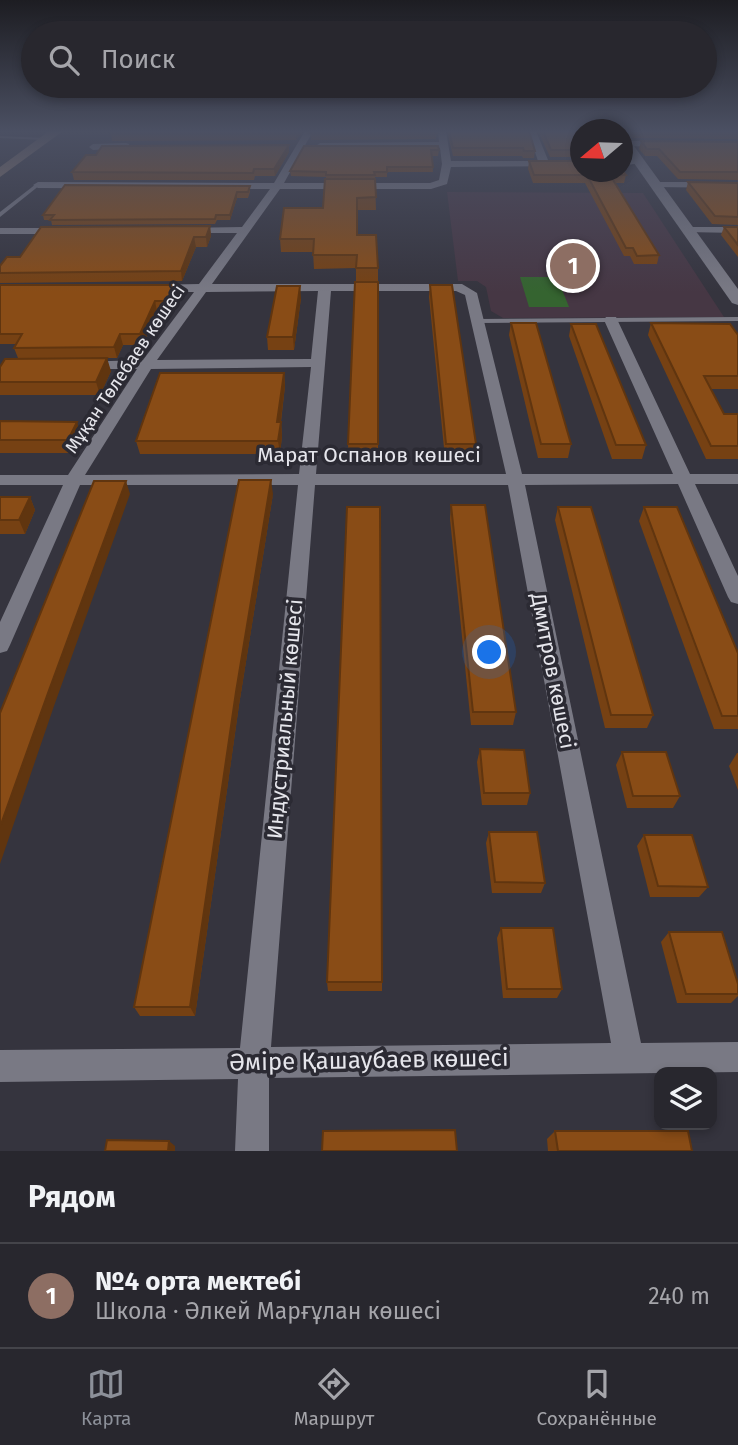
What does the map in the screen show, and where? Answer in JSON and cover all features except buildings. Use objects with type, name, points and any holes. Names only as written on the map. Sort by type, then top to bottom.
[{"type":"street","points":[[38,185],[440,185]]},
{"type":"street","name":"Мұқан Төлебаев көшесі","points":[[0,645],[74,480],[147,364],[278,185]]},
{"type":"street","points":[[657,185],[738,185]]},
{"type":"street","points":[[657,185],[733,286],[738,300]]},
{"type":"street","points":[[178,230],[244,230]]},
{"type":"street","points":[[689,230],[738,230]]},
{"type":"street","points":[[0,231],[73,231]]},
{"type":"street","points":[[135,288],[325,287]]},
{"type":"street","name":"Дмитров көшесі","points":[[325,287],[457,287],[471,292],[515,478],[629,1057]]},
{"type":"street","name":"Индустриальный көшесі","points":[[252,1151],[254,1062],[325,287]]},
{"type":"street","points":[[611,320],[738,597]]},
{"type":"street","points":[[67,365],[316,363]]},
{"type":"street","name":"Марат Оспанов көшесі","points":[[0,480],[738,479]]},
{"type":"street","name":"Әміре Қашаубаев көшесі","points":[[0,1066],[738,1057]]},
{"type":"lane","points":[[0,215],[38,185]]},
{"type":"lane","points":[[480,321],[738,319]]},
{"type":"shaded area","points":[[447,192],[643,193],[724,317],[503,318],[491,311],[486,287],[477,281],[458,281]]},
{"type":"green space","points":[[520,277],[557,277],[569,307],[529,307]]},
{"type":"place","name":"№4 орта мектебі","points":[[573,266]]}]
